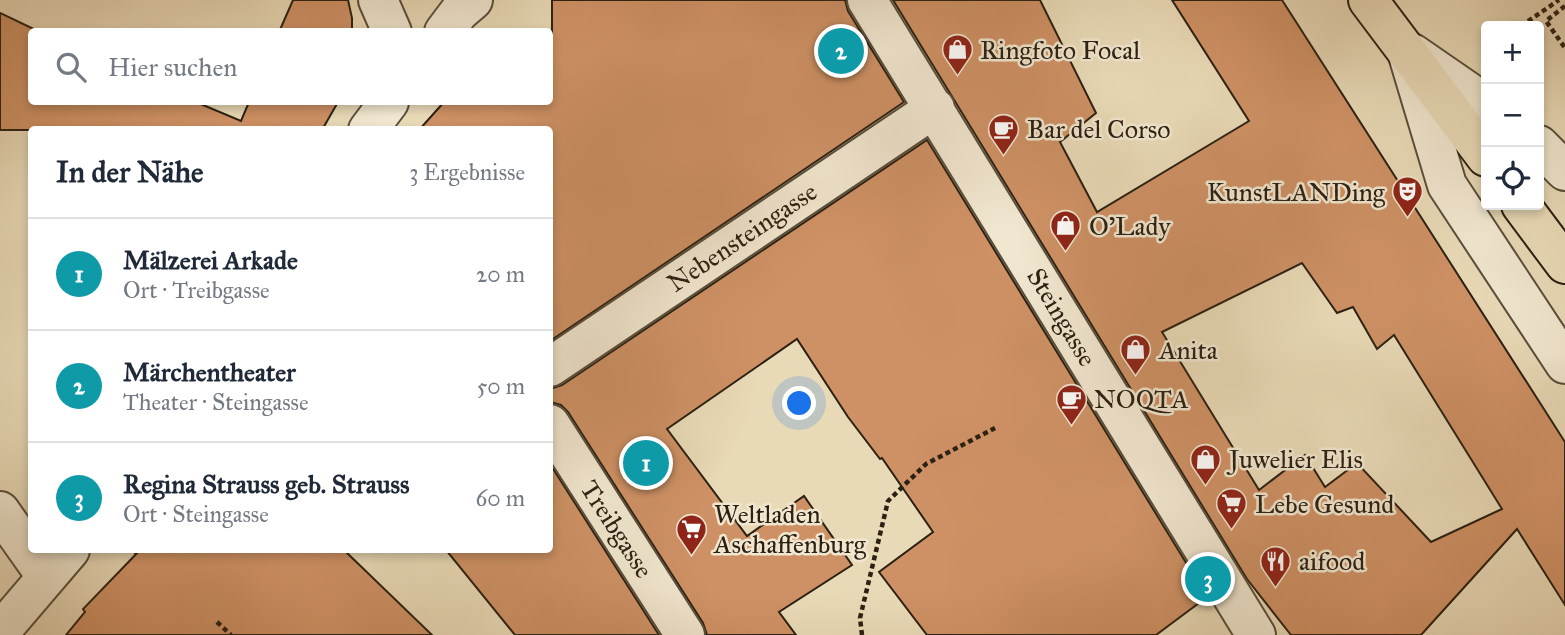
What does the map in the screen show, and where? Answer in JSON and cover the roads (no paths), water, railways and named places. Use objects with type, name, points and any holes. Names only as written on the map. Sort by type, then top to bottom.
[{"type":"main road","points":[[1368,0],[1481,150]]},
{"type":"main road","points":[[1525,210],[1565,264]]},
{"type":"street","points":[[378,0],[389,28]]},
{"type":"street","points":[[447,28],[473,0]]},
{"type":"street","name":"Steingasse","points":[[867,0],[1255,635]]},
{"type":"street","points":[[1407,50],[1481,101]]},
{"type":"street","points":[[1407,50],[1447,185],[1565,364]]},
{"type":"street","points":[[371,126],[387,105]]},
{"type":"street","name":"Nebensteingasse","points":[[553,366],[935,108]]},
{"type":"street","points":[[1541,147],[1565,171]]},
{"type":"street","name":"Treibgasse","points":[[553,429],[685,635]]},
{"type":"street","points":[[0,511],[28,536]]},
{"type":"street","points":[[0,632],[58,563]]},
{"type":"place","name":"Märchentheater","points":[[841,51]]},
{"type":"place","name":"Ringfoto Focal","points":[[957,77]]},
{"type":"place","name":"Bar del Corso","points":[[1004,156]]},
{"type":"place","name":"KunstLANDing","points":[[1408,219]]},
{"type":"place","name":"O’Lady","points":[[1066,253]]},
{"type":"place","name":"Anita","points":[[1136,377]]},
{"type":"place","name":"NOQTA","points":[[1071,426]]},
{"type":"place","name":"Mälzerei Arkade","points":[[646,463]]},
{"type":"place","name":"Juwelier Elis","points":[[1206,486]]},
{"type":"place","name":"Lebe Gesund","points":[[1232,531]]},
{"type":"place","name":"Weltladen Aschaffenburg","points":[[691,556]]},
{"type":"place","name":"Regina Strauss geb. Strauss","points":[[1208,579]]},
{"type":"place","name":"aifood","points":[[1276,588]]}]
